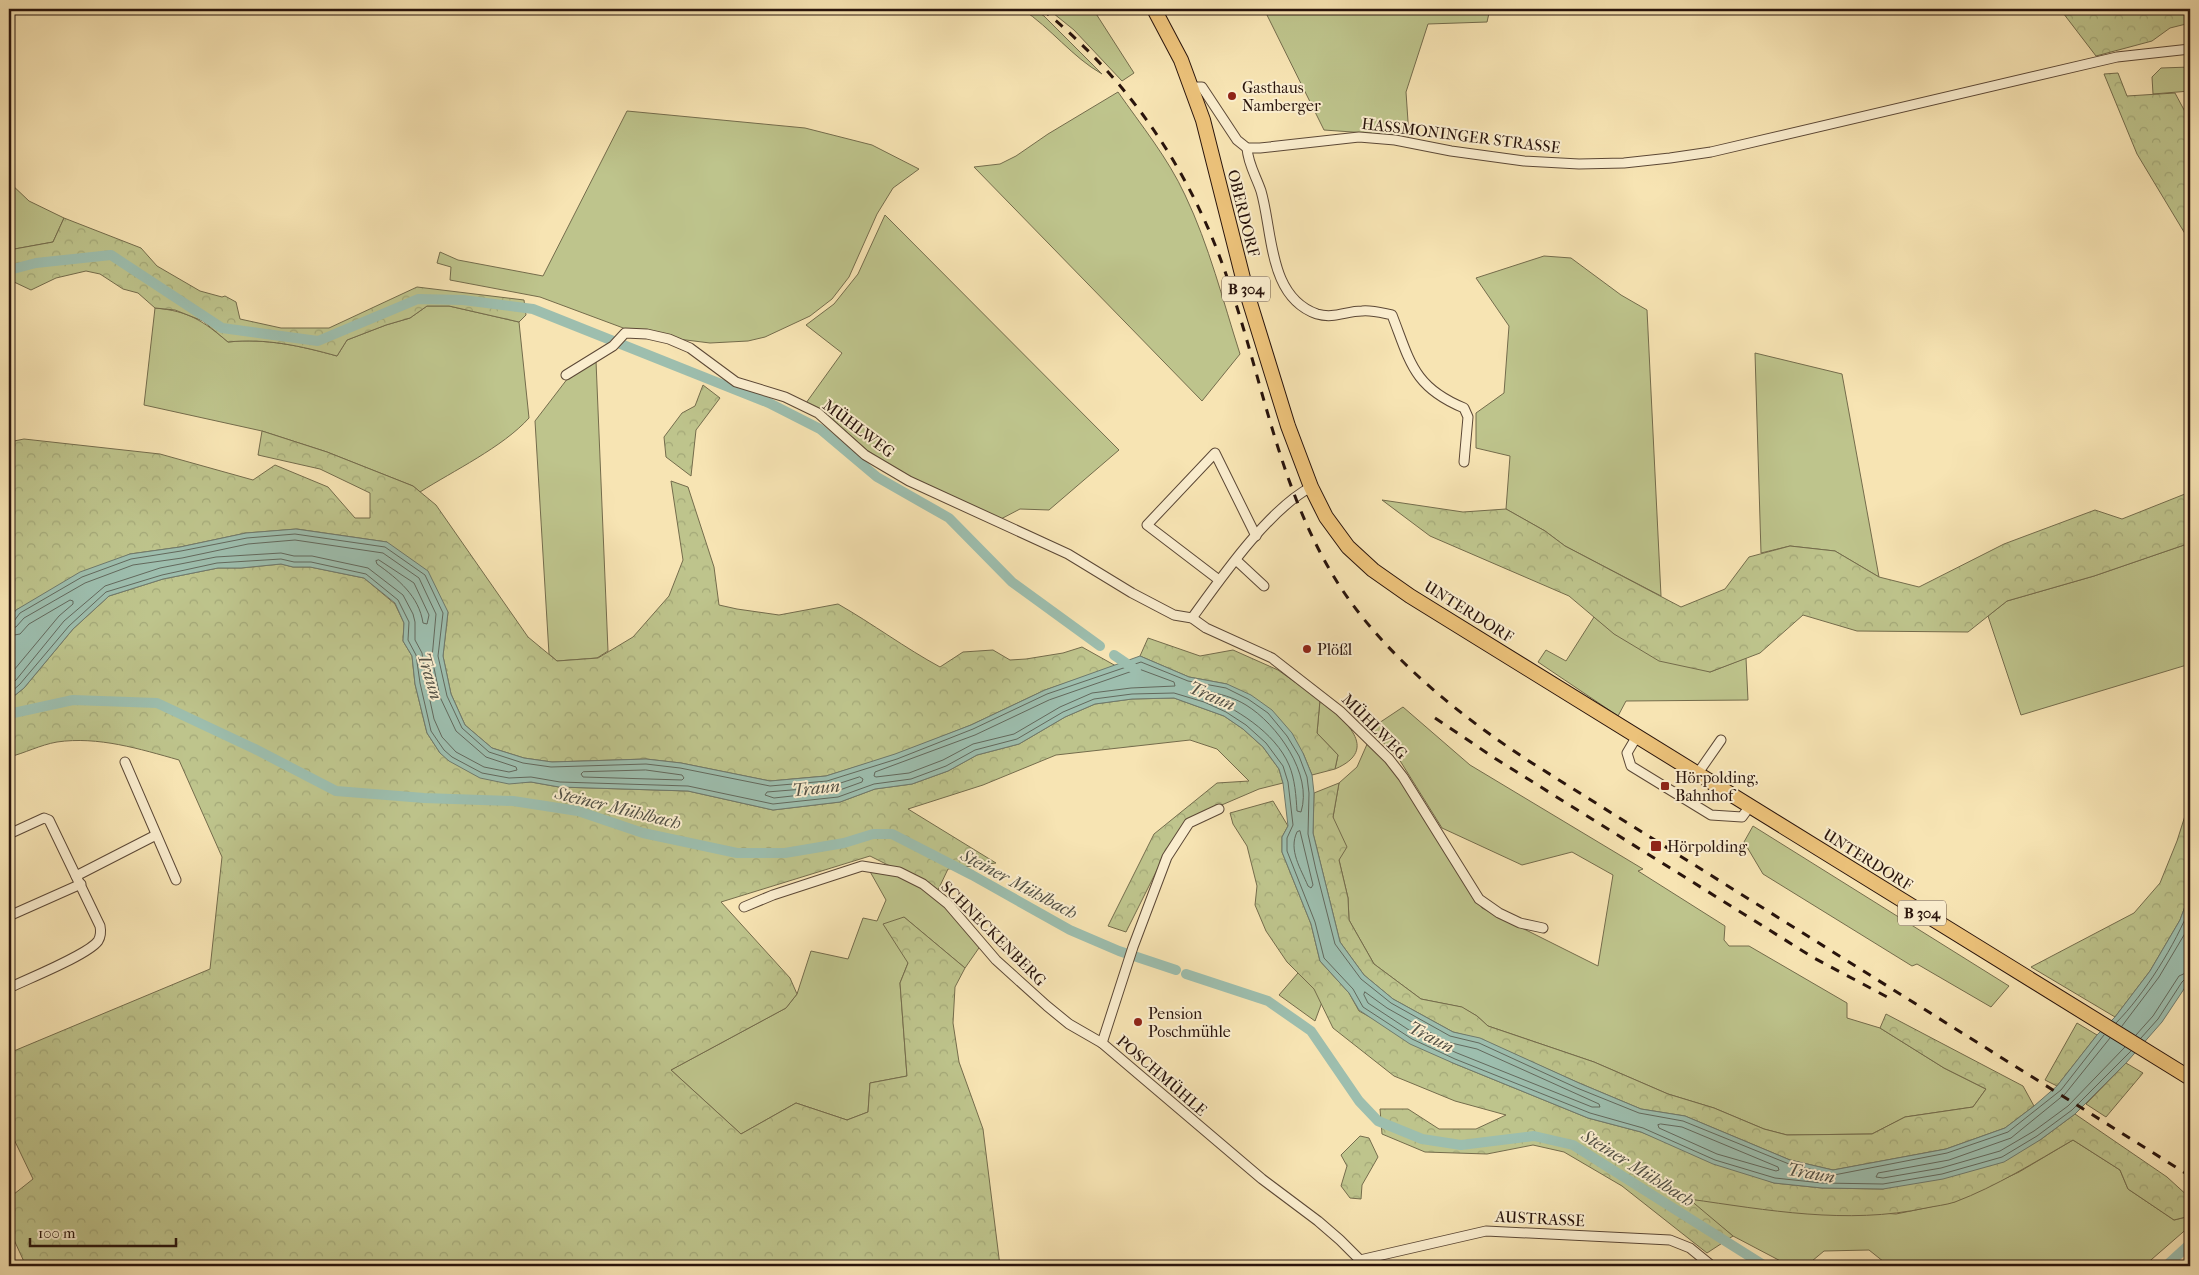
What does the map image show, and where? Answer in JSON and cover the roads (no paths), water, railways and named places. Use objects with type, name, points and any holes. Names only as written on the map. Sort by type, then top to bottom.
[{"type":"main road","name":"OBERDORF","points":[[1154,9],[1181,60],[1192,87],[1246,290],[1288,426],[1311,487]]},
{"type":"main road","name":"UNTERDORF","points":[[1311,487],[1326,517],[1348,547],[1387,581],[2190,1078]]},
{"type":"street","name":"HASSMONINGER STRASSE","points":[[1247,148],[1359,137],[1396,140],[1451,151],[1524,161],[1579,164],[1624,163],[1711,152],[2117,57],[2190,49]]},
{"type":"street","points":[[1192,87],[1202,86],[1240,144],[1247,148]]},
{"type":"street","name":"OBERDORF","points":[[1247,148],[1249,164],[1261,192],[1276,264],[1290,295],[1307,309],[1318,314],[1333,317],[1361,310],[1392,315],[1414,372],[1432,391],[1464,408],[1468,417],[1464,462]]},
{"type":"street","name":"MÜHLWEG","points":[[566,376],[613,346],[625,333],[647,334],[669,339],[690,348],[736,382],[785,397],[818,413],[865,455],[909,481],[1068,554],[1132,593],[1174,615],[1192,618],[1206,628],[1272,658],[1340,711],[1389,759],[1404,778],[1479,899],[1499,913],[1520,923],[1543,928]]},
{"type":"street","points":[[1219,580],[1147,525],[1215,453],[1256,536]]},
{"type":"street","points":[[1192,618],[1219,580],[1256,536],[1286,504],[1311,487]]},
{"type":"street","points":[[1236,560],[1264,586]]},
{"type":"street","points":[[1637,736],[1627,753],[1631,766],[1711,815],[1742,817],[1750,806]]},
{"type":"street","points":[[1698,773],[1721,740]]},
{"type":"street","points":[[125,762],[176,880]]},
{"type":"street","name":"POSCHMÜHLE","points":[[1219,809],[1189,823],[1168,857],[1133,948],[1102,1043],[1256,1174],[1326,1227],[1361,1263]]},
{"type":"street","points":[[9,834],[44,818],[48,820],[102,932],[97,942],[86,951],[9,988]]},
{"type":"street","points":[[9,916],[156,836]]},
{"type":"street","name":"SCHNECKENBERG","points":[[744,907],[772,895],[862,866],[899,872],[923,884],[948,904],[996,960],[1023,985],[1069,1024],[1102,1043]]},
{"type":"street","name":"AUSTRASSE","points":[[1361,1263],[1486,1231],[1670,1240],[1690,1248],[1712,1266]]},
{"type":"water","name":"Traun","points":[[296,529],[387,542],[428,571],[448,612],[443,656],[451,694],[465,725],[492,748],[524,758],[552,762],[646,759],[681,763],[770,781],[826,776],[895,754],[971,725],[1045,690],[1140,656],[1189,677],[1227,684],[1251,695],[1272,710],[1292,733],[1303,753],[1312,775],[1314,793],[1313,833],[1340,942],[1364,975],[1393,999],[1453,1032],[1480,1038],[1641,1109],[1685,1116],[1790,1160],[1833,1170],[1946,1149],[2005,1128],[2057,1086],[2097,1035],[2115,1017],[2150,971],[2180,920],[2190,893],[2190,980],[2162,1022],[2126,1063],[2075,1114],[2040,1140],[2004,1162],[1943,1179],[1883,1189],[1822,1188],[1774,1183],[1713,1164],[1641,1132],[1588,1118],[1453,1063],[1410,1044],[1359,1010],[1349,993],[1320,961],[1311,924],[1282,852],[1282,837],[1288,826],[1283,783],[1279,769],[1263,747],[1243,729],[1224,716],[1174,698],[1132,699],[1095,704],[1065,717],[1019,744],[977,755],[948,771],[912,784],[875,789],[840,802],[773,810],[688,791],[559,787],[531,782],[509,784],[480,778],[449,761],[440,753],[427,733],[415,684],[412,656],[403,641],[404,623],[395,603],[364,578],[310,567],[293,567],[281,564],[218,568],[163,579],[109,596],[73,629],[24,688],[9,700],[9,620],[16,610],[80,572],[130,554],[180,547],[246,533]]},
{"type":"waterway","points":[[9,270],[36,263],[111,255],[222,328],[318,341],[418,299],[463,300],[533,309],[769,403],[820,429],[877,477],[949,518],[1012,582],[1100,646]]},
{"type":"waterway","points":[[1114,655],[1136,670]]},
{"type":"waterway","name":"Steiner Mühlbach","points":[[9,714],[73,700],[157,703],[255,749],[336,791],[424,798],[513,801],[578,811],[643,833],[737,853],[785,853],[844,843],[873,834],[892,834],[972,875],[1070,930],[1119,951],[1176,970]]},
{"type":"waterway","name":"Steiner Mühlbach","points":[[1186,974],[1268,1001],[1311,1031],[1359,1101],[1378,1121],[1422,1139],[1461,1145],[1534,1136],[1573,1145],[1765,1266]]},
{"type":"waterway","name":"Steiner Mühlbach","points":[[2166,1266],[2190,1244]]},
{"type":"railway","points":[[1042,9],[1072,35],[1126,93],[1171,156],[1190,190],[1222,263],[1247,339],[1280,455],[1309,529],[1327,565],[1346,595],[1391,650],[1445,700],[1532,763],[2190,1176]]},
{"type":"railway","points":[[1435,718],[1496,759],[1814,958],[1891,999]]},
{"type":"place","name":"Gasthaus Namberger","points":[[1232,96]]},
{"type":"place","name":"Plößl","points":[[1307,649]]},
{"type":"place","name":"Hörpolding, Bahnhof","points":[[1665,786]]},
{"type":"place","name":"Hörpolding","points":[[1656,846]]},
{"type":"place","name":"Pension Poschmühle","points":[[1138,1022]]}]
